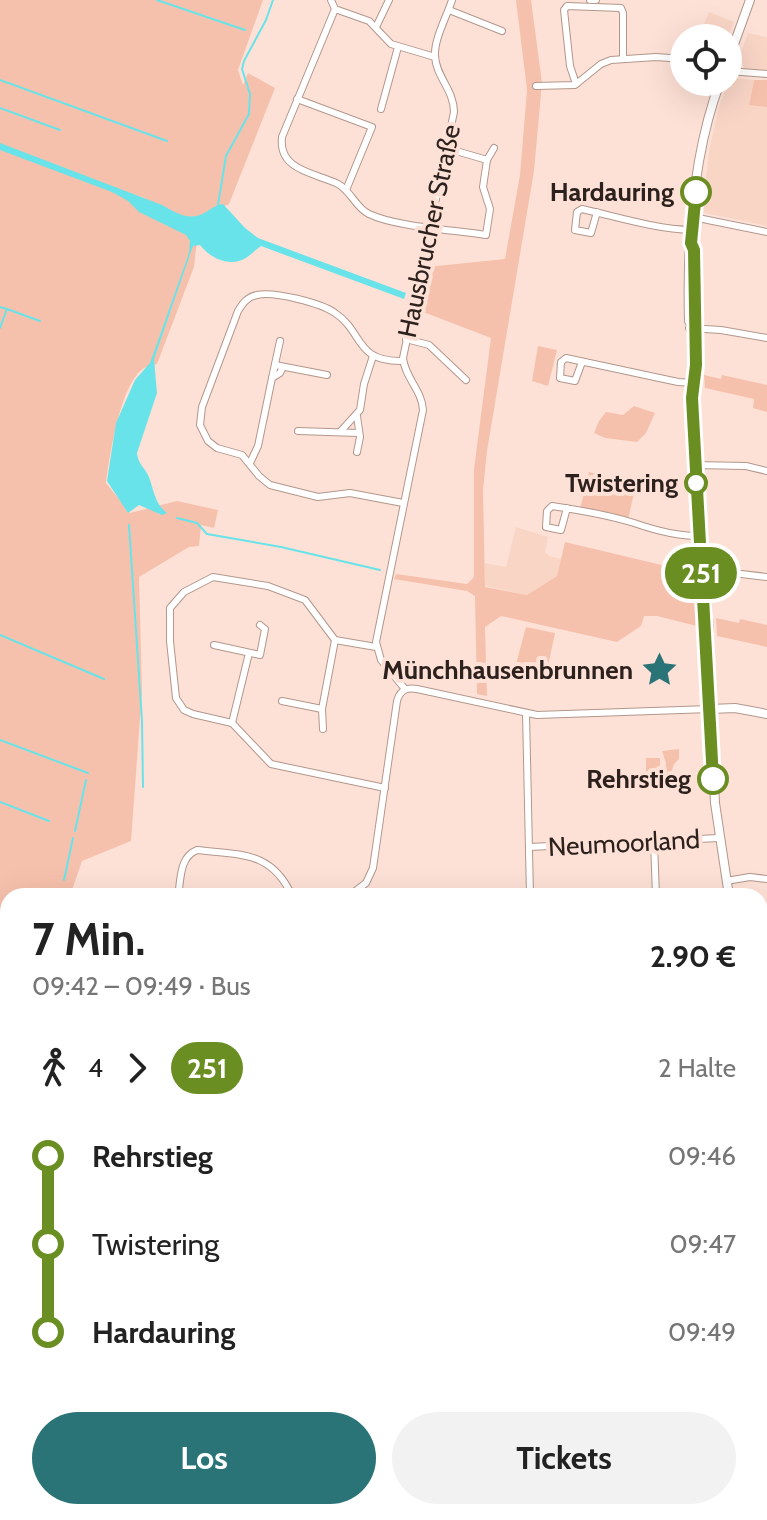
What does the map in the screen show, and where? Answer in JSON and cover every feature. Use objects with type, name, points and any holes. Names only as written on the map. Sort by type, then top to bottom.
[{"type":"street","points":[[331,0],[335,9],[366,20],[387,41],[435,57],[452,0]]},
{"type":"street","points":[[376,27],[389,0]]},
{"type":"street","points":[[741,24],[750,0]]},
{"type":"street","points":[[576,84],[569,56],[564,10],[567,6],[621,8],[623,59]]},
{"type":"street","points":[[335,9],[282,137],[283,154],[295,167],[346,190],[369,214],[486,235],[490,209],[483,187],[487,160],[494,148]]},
{"type":"street","points":[[449,10],[502,31]]},
{"type":"street","points":[[381,109],[398,47]]},
{"type":"street","name":"Hausbrucher Straße","points":[[376,647],[423,407],[421,396],[405,371],[406,339],[454,103],[435,57]]},
{"type":"street","points":[[536,86],[565,87],[576,84],[606,62],[670,59]]},
{"type":"street","points":[[742,73],[767,74]]},
{"type":"street","points":[[716,96],[706,131],[688,273],[703,630],[706,637],[719,838],[727,888]]},
{"type":"street","points":[[297,99],[372,127],[346,190]]},
{"type":"street","points":[[446,148],[487,160]]},
{"type":"street","points":[[597,212],[590,233],[575,230],[579,210],[597,212],[668,228],[692,230]]},
{"type":"street","points":[[693,217],[767,232]]},
{"type":"street","points":[[403,361],[373,356],[335,313],[306,302],[258,295],[246,300],[238,311],[202,407],[200,421],[202,432],[210,444],[242,455],[264,481],[282,490],[323,498],[352,493],[403,503]]},
{"type":"street","points":[[691,328],[767,338]]},
{"type":"street","points":[[406,339],[429,345],[466,380]]},
{"type":"street","points":[[250,463],[256,454],[272,378],[280,373],[280,341]]},
{"type":"street","points":[[340,432],[357,416],[362,405],[364,384],[373,356]]},
{"type":"street","points":[[582,362],[575,381],[560,378],[562,360],[569,358],[694,383]]},
{"type":"street","points":[[279,366],[327,375]]},
{"type":"street","points":[[357,416],[360,437],[357,452]]},
{"type":"street","points":[[298,431],[358,433]]},
{"type":"street","points":[[698,465],[746,466],[767,471]]},
{"type":"street","points":[[567,508],[561,530],[546,527],[549,507],[567,508],[680,536],[701,536]]},
{"type":"street","points":[[703,573],[767,577]]},
{"type":"street","points":[[385,788],[271,764],[232,723],[184,710],[176,698],[170,608],[184,592],[213,577],[288,592],[305,600],[335,640],[376,647],[381,660],[405,689]]},
{"type":"street","points":[[214,645],[260,655],[265,629],[260,625]]},
{"type":"street","points":[[323,729],[322,709],[335,640]]},
{"type":"street","points":[[232,723],[249,653]]},
{"type":"street","points":[[405,689],[526,713],[735,708],[767,714]]},
{"type":"street","points":[[361,888],[373,868],[397,701],[405,689]]},
{"type":"street","points":[[282,701],[322,709]]},
{"type":"street","points":[[526,713],[530,888]]},
{"type":"street","name":"Neumoorland","points":[[529,847],[719,838]]},
{"type":"street","points":[[654,842],[656,888]]},
{"type":"street","points":[[179,888],[184,861],[191,852],[200,850],[267,862],[282,876],[288,888]]},
{"type":"street","points":[[726,881],[750,877],[767,879]]},
{"type":"shaded area","points":[[0,0],[263,0],[238,70],[243,85],[248,73],[275,88],[229,204],[191,222],[138,195],[197,241],[194,267],[157,364],[144,368],[136,376],[122,404],[106,483],[130,513],[177,501],[218,510],[214,528],[201,525],[199,546],[189,547],[139,577],[142,692],[131,841],[82,861],[73,888],[0,888]]},
{"type":"shaded area","points":[[516,0],[531,0],[542,83],[534,171],[487,451],[483,490],[485,587],[527,595],[557,576],[565,542],[695,573],[697,626],[657,616],[644,616],[641,626],[617,642],[501,616],[485,627],[487,696],[477,694],[475,596],[467,591],[394,579],[396,574],[467,584],[474,577],[474,469],[491,338],[418,310],[427,267],[505,259],[520,175],[527,90]]},
{"type":"shaded area","points":[[709,12],[734,22],[733,24],[704,24]]},
{"type":"shaded area","points":[[748,33],[767,37],[767,70],[745,69],[742,50]]},
{"type":"shaded area","points":[[742,79],[754,80],[749,104],[767,107],[767,226],[705,213],[702,209],[710,146],[723,96],[742,96]]},
{"type":"shaded area","points":[[754,80],[767,80],[767,107],[749,105]]},
{"type":"shaded area","points":[[538,346],[557,350],[548,386],[532,381]]},
{"type":"shaded area","points":[[704,375],[721,379],[722,375],[767,385],[767,412],[753,408],[754,399],[705,388]]},
{"type":"shaded area","points":[[634,406],[655,413],[646,433],[637,442],[605,438],[594,433],[606,412],[623,415]]},
{"type":"shaded area","points":[[589,472],[636,484],[628,520],[580,509]]},
{"type":"shaded area","points":[[516,527],[548,537],[545,552],[561,559],[557,576],[527,595],[485,586],[485,563],[506,567]]},
{"type":"shaded area","points":[[716,618],[767,625],[767,647],[717,636]]},
{"type":"shaded area","points":[[526,627],[555,633],[547,671],[542,674],[515,668]]},
{"type":"shaded area","points":[[679,749],[679,759],[670,776],[673,781],[666,789],[654,790],[653,784],[664,780],[666,763],[662,751]]},
{"type":"shaded area","points":[[646,758],[660,758],[660,779],[651,779],[647,783],[643,779],[646,775]]},
{"type":"water","points":[[0,143],[183,215],[200,215],[223,204],[258,238],[406,293],[404,299],[261,246],[244,259],[226,262],[209,254],[200,245],[193,246],[154,359],[157,393],[137,453],[157,501],[167,513],[162,515],[139,505],[128,513],[107,481],[116,423],[135,380],[150,363],[189,253],[190,241],[186,235],[139,212],[112,192],[0,150]]},
{"type":"waterway","points":[[157,0],[245,30]]},
{"type":"waterway","points":[[218,205],[226,156],[249,114],[250,94],[242,69],[244,61],[273,0]]},
{"type":"waterway","points":[[0,80],[167,141]]},
{"type":"waterway","points":[[0,108],[60,130]]},
{"type":"waterway","points":[[0,307],[7,309],[0,328]]},
{"type":"waterway","points":[[7,309],[40,321]]},
{"type":"waterway","points":[[177,518],[197,523],[207,534],[380,570]]},
{"type":"waterway","points":[[129,525],[142,721],[143,787]]},
{"type":"waterway","points":[[0,635],[104,679]]},
{"type":"waterway","points":[[0,740],[88,773]]},
{"type":"waterway","points":[[75,831],[86,780]]},
{"type":"waterway","points":[[0,802],[49,821]]},
{"type":"waterway","points":[[64,880],[73,838]]},
{"type":"waterway","points":[[147,1520],[158,1520]]},
{"type":"bus line","name":"251","points":[[696,192],[691,243],[694,250],[696,365],[692,398],[713,779]]},
{"type":"place","name":"Hardauring","points":[[696,192]]},
{"type":"place","name":"Twistering","points":[[696,483]]},
{"type":"place","name":"Münchhausenbrunnen","points":[[659,670]]},
{"type":"place","name":"Rehrstieg","points":[[713,779]]}]
